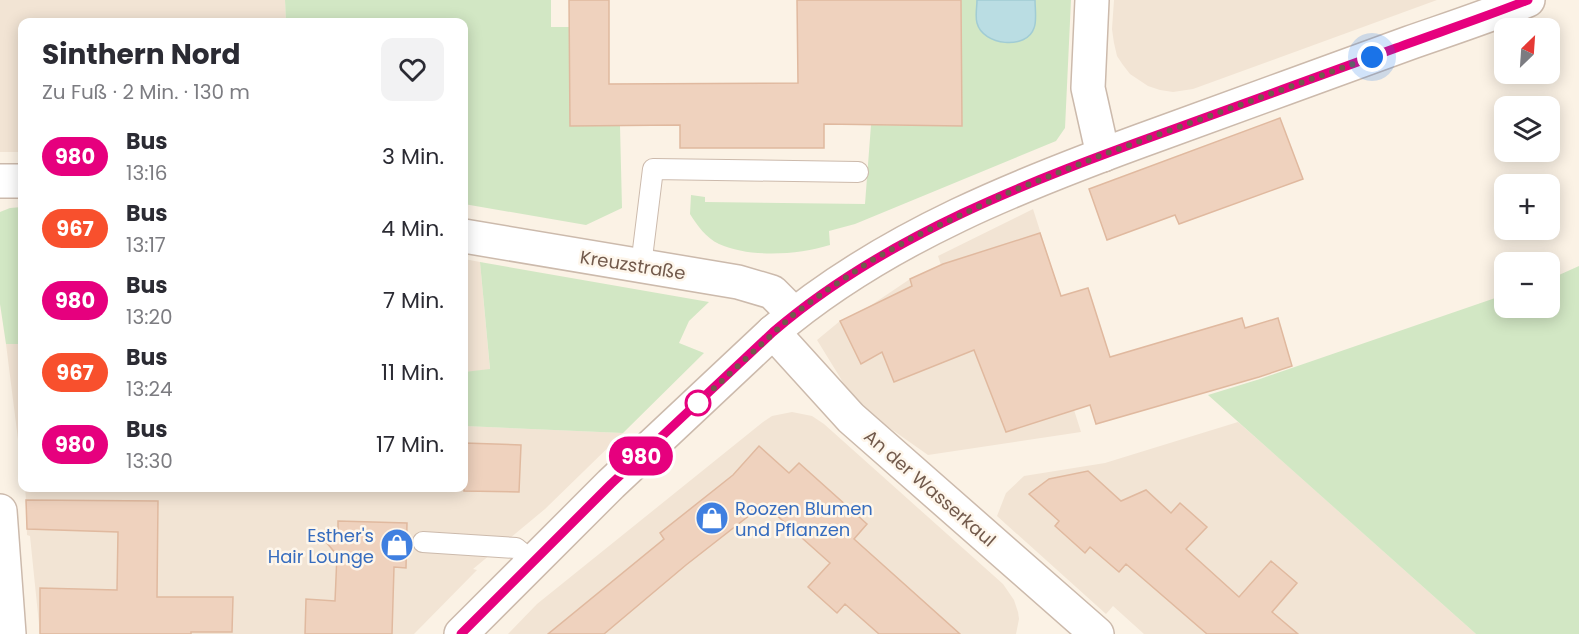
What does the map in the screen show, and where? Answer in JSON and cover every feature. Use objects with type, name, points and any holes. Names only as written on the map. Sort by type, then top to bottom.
[{"type":"street","points":[[1092,0],[1088,87],[1102,155]]},
{"type":"street","points":[[461,634],[611,484],[783,323],[869,262],[912,238],[1005,194],[1102,155],[1528,0]]},
{"type":"street","points":[[0,180],[18,181]]},
{"type":"street","name":"Kreuzstraße","points":[[468,237],[738,282],[772,292],[783,323]]},
{"type":"street","name":"An der Wasserkaul","points":[[783,323],[851,418],[1082,630]]},
{"type":"street","points":[[0,511],[9,634]]},
{"type":"lane","points":[[641,266],[653,169],[858,172]]},
{"type":"lane","points":[[423,542],[516,548],[532,562]]},
{"type":"shaded area","points":[[0,0],[285,0],[286,18],[18,18],[18,152],[0,152]]},
{"type":"shaded area","points":[[1114,0],[1437,0],[1193,89],[1173,92],[1148,86],[1130,74],[1117,56],[1112,29]]},
{"type":"shaded area","points":[[1033,209],[1067,315],[1062,372],[1081,432],[928,455],[857,405],[817,340],[840,321],[867,308],[910,279],[941,265],[938,256]]},
{"type":"shaded area","points":[[468,260],[480,262],[490,370],[468,372]]},
{"type":"shaded area","points":[[6,344],[18,344],[18,439]]},
{"type":"shaded area","points":[[792,412],[812,416],[824,424],[1003,584],[1014,600],[1018,612],[1016,634],[508,634],[537,604],[763,422],[772,416]]},
{"type":"shaded area","points":[[1238,422],[1476,634],[1144,634],[1113,606],[1106,614],[997,516],[1006,493],[1024,476],[1105,463]]},
{"type":"shaded area","points":[[468,426],[623,433],[545,509],[473,569],[477,570],[414,634],[40,634],[30,536],[27,535],[25,492],[468,492]]},
{"type":"green space","points":[[285,0],[551,0],[551,27],[569,27],[571,126],[620,126],[622,208],[586,225],[468,205],[468,18],[286,18]]},
{"type":"green space","points":[[961,0],[1071,0],[1065,128],[1056,141],[855,224],[829,231],[830,245],[789,253],[759,253],[719,244],[702,231],[690,214],[691,195],[705,197],[705,202],[865,204],[871,125],[962,126]]},
{"type":"green space","points":[[18,207],[18,344],[6,344],[0,304],[0,212]]},
{"type":"green space","points":[[480,262],[709,302],[689,321],[679,343],[704,353],[623,433],[468,426],[468,372],[490,369]]},
{"type":"green space","points":[[1579,266],[1579,634],[1476,634],[1208,395],[1494,298],[1494,318],[1560,318],[1560,275]]},
{"type":"water","points":[[977,0],[1035,0],[1035,25],[1030,35],[1014,42],[987,37],[977,23]]},
{"type":"building","points":[[569,0],[609,0],[609,84],[798,83],[797,0],[961,0],[962,126],[824,124],[824,148],[680,148],[680,125],[570,126]]},
{"type":"building","points":[[1280,118],[1303,179],[1179,224],[1175,215],[1107,240],[1089,189]]},
{"type":"building","points":[[1040,233],[1061,296],[1088,288],[1110,357],[1242,318],[1245,328],[1278,318],[1292,366],[1096,424],[1090,405],[1006,432],[974,350],[894,382],[882,352],[861,364],[840,321],[912,286],[910,279],[943,264]]},
{"type":"building","points":[[468,443],[521,445],[519,492],[468,491]]},
{"type":"building","points":[[759,446],[789,473],[799,463],[867,524],[854,539],[960,634],[879,634],[845,604],[837,613],[808,587],[830,563],[764,504],[686,565],[604,634],[548,634],[664,539],[660,533],[733,475]]},
{"type":"building","points":[[1088,471],[1121,501],[1146,490],[1171,513],[1180,503],[1207,527],[1186,549],[1239,597],[1271,561],[1297,583],[1272,612],[1298,634],[1207,634],[1126,564],[1119,572],[1090,547],[1085,553],[1055,526],[1059,521],[1029,494],[1049,479]]},
{"type":"building","points":[[26,500],[158,501],[157,597],[233,597],[232,632],[40,634],[40,588],[117,590],[118,532],[27,529]]},
{"type":"building","points":[[338,521],[407,523],[406,568],[394,567],[392,634],[305,634],[306,599],[335,601],[337,555],[326,542],[338,532]]},
{"type":"bus line","name":"980","points":[[461,634],[611,484],[773,332],[794,314],[869,262],[912,238],[1005,194],[1102,155],[1528,0]]},
{"type":"place","name":"Roozen Blumen und Pflanzen","points":[[712,518]]},
{"type":"place","name":"Esther's Hair Lounge","points":[[397,545]]},
{"type":"route","points":[[698,403],[794,314],[869,262],[912,238],[1005,194],[1102,155],[1372,57]]}]
